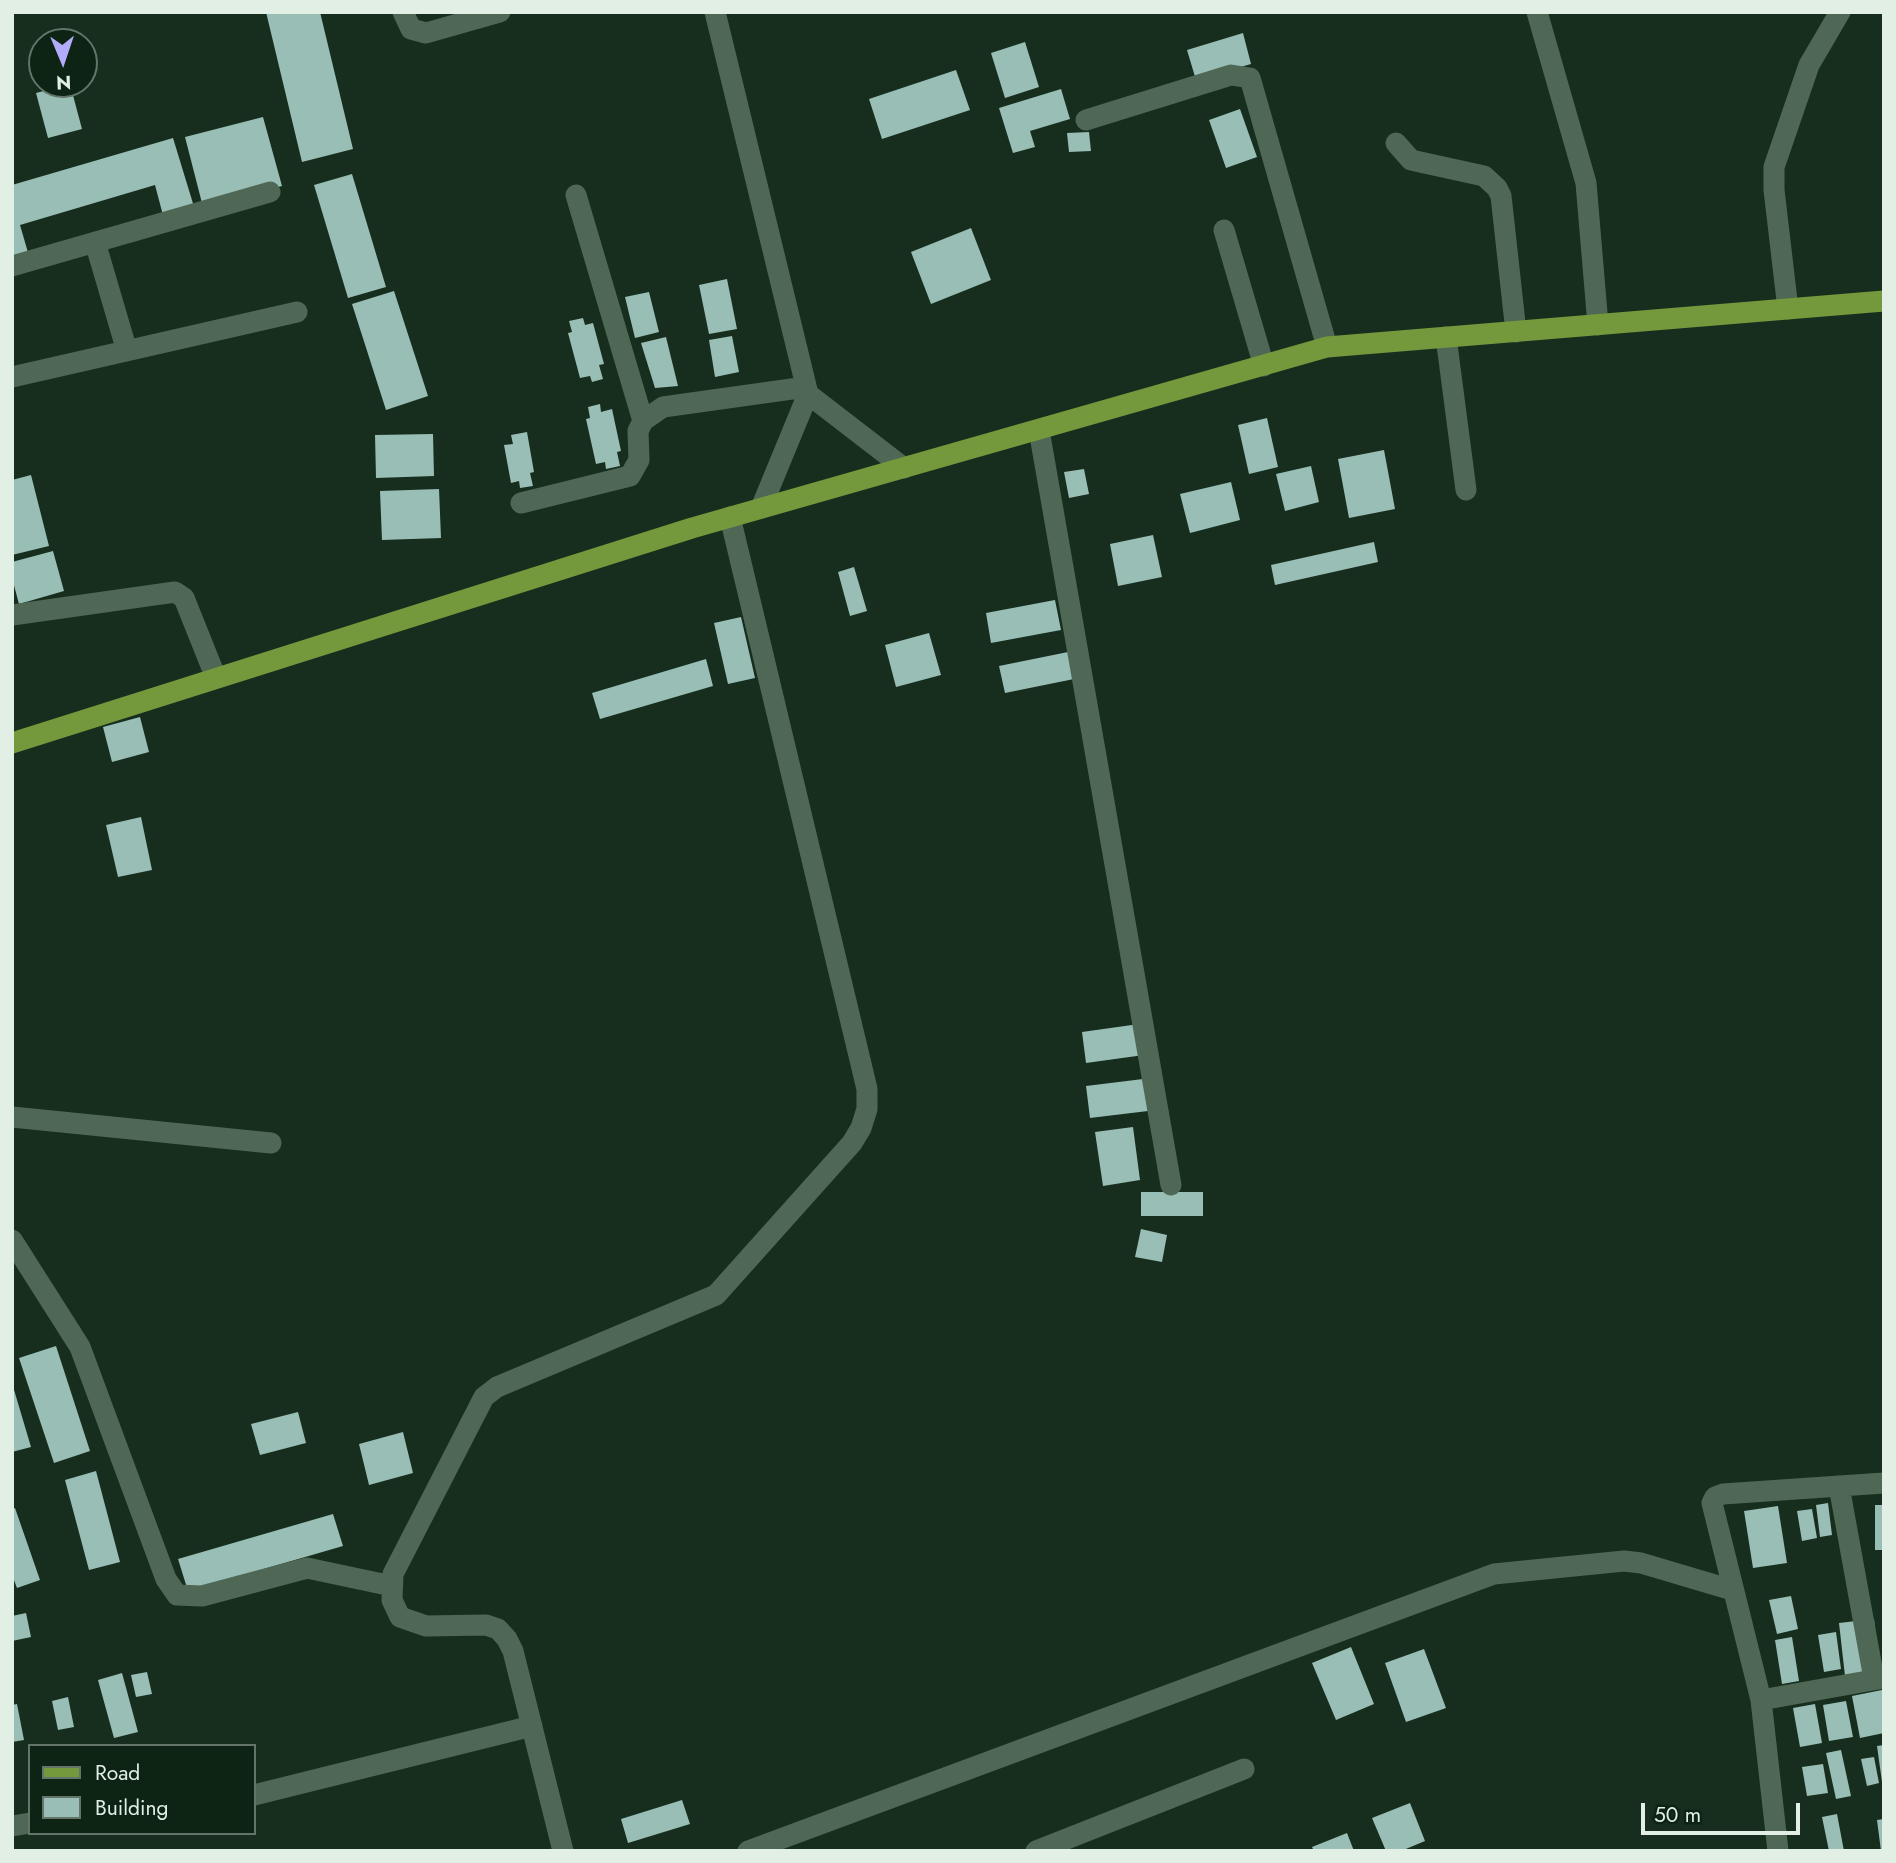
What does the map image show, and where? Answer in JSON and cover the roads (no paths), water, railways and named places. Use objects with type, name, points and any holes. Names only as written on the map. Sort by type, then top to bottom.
[{"type":"main road","points":[[12,743],[730,517],[1327,347],[1884,301]]},
{"type":"street","points":[[403,12],[411,29],[426,33],[500,12]]},
{"type":"street","points":[[715,12],[807,390],[761,508]]},
{"type":"street","points":[[1537,12],[1586,183],[1598,325]]},
{"type":"street","points":[[1788,309],[1774,190],[1774,167],[1809,65],[1840,12]]},
{"type":"street","points":[[1086,120],[1231,75],[1250,78],[1327,347]]},
{"type":"street","points":[[1396,144],[1411,160],[1484,176],[1497,188],[1501,196],[1516,332]]},
{"type":"street","points":[[12,266],[270,192]]},
{"type":"street","points":[[576,195],[643,421]]},
{"type":"street","points":[[1224,230],[1264,366]]},
{"type":"street","points":[[95,242],[127,351]]},
{"type":"street","points":[[12,377],[297,312]]},
{"type":"street","points":[[1446,337],[1466,490]]},
{"type":"street","points":[[521,503],[630,476],[639,460],[638,431],[643,421],[663,407],[807,390],[904,468]]},
{"type":"street","points":[[1039,429],[1171,1185]]},
{"type":"street","points":[[563,1851],[513,1651],[498,1629],[486,1625],[412,1623],[400,1617],[392,1600],[393,1574],[484,1397],[497,1387],[716,1295],[843,1153],[861,1128],[867,1110],[867,1089],[730,517]]},
{"type":"street","points":[[12,615],[176,592],[184,598],[216,678]]},
{"type":"street","points":[[12,1117],[271,1143]]},
{"type":"street","points":[[12,1240],[80,1347],[166,1579],[177,1595],[202,1596],[307,1568],[392,1586]]},
{"type":"street","points":[[1778,1851],[1761,1700],[1712,1513],[1715,1497],[1884,1483]]},
{"type":"street","points":[[1761,1700],[1879,1679],[1839,1486]]},
{"type":"street","points":[[758,1849],[1494,1574],[1624,1561],[1641,1563],[1732,1590]]},
{"type":"street","points":[[256,1795],[532,1726]]},
{"type":"street","points":[[1036,1851],[1244,1769]]}]
